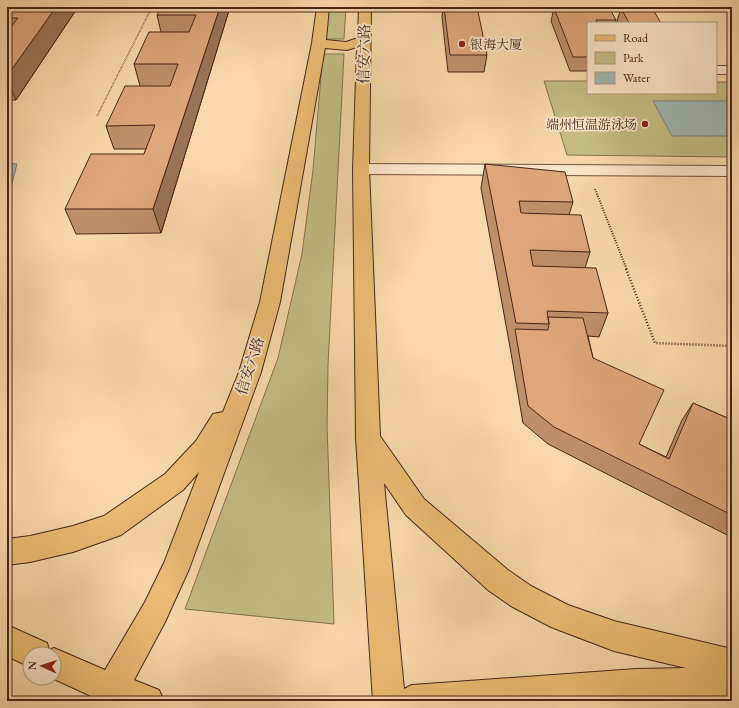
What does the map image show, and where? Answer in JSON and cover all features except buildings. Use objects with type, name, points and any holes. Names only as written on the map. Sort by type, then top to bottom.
[{"type":"main road","name":"信安六路","points":[[109,695],[155,612],[176,569],[250,372],[270,302],[319,43],[323,7]]},
{"type":"main road","name":"信安六路","points":[[365,7],[361,169],[368,437],[389,701]]},
{"type":"main road","points":[[319,43],[347,46],[364,40]]},
{"type":"main road","points":[[7,552],[30,549],[74,539],[112,526],[146,503],[174,482],[205,448],[250,372]]},
{"type":"main road","points":[[368,437],[415,507],[498,580],[521,596],[561,618],[614,636],[732,664]]},
{"type":"main road","points":[[7,640],[22,647]]},
{"type":"main road","points":[[62,668],[109,695],[148,701]]},
{"type":"main road","points":[[412,701],[636,686],[732,683]]},
{"type":"street","points":[[643,7],[652,22]]},
{"type":"street","points":[[717,70],[732,70]]},
{"type":"street","points":[[361,169],[732,171]]},
{"type":"path","points":[[97,116],[152,7]]},
{"type":"path","points":[[588,170],[655,343],[732,346]]},
{"type":"green space","points":[[328,7],[346,7],[344,39],[324,39]]},
{"type":"green space","points":[[323,54],[344,54],[328,365],[327,426],[334,624],[185,609],[278,358],[302,254],[313,170]]},
{"type":"green space","name":"端州恒温游泳场","points":[[544,81],[587,81],[587,94],[717,94],[717,82],[732,82],[732,157],[567,155]]},
{"type":"water","points":[[653,101],[732,101],[732,136],[672,136]]},
{"type":"water","points":[[7,163],[17,164],[10,191],[7,194]]},
{"type":"place","name":"银海大厦","points":[[462,44]]},
{"type":"place","name":"端州恒温游泳场","points":[[645,124]]}]
